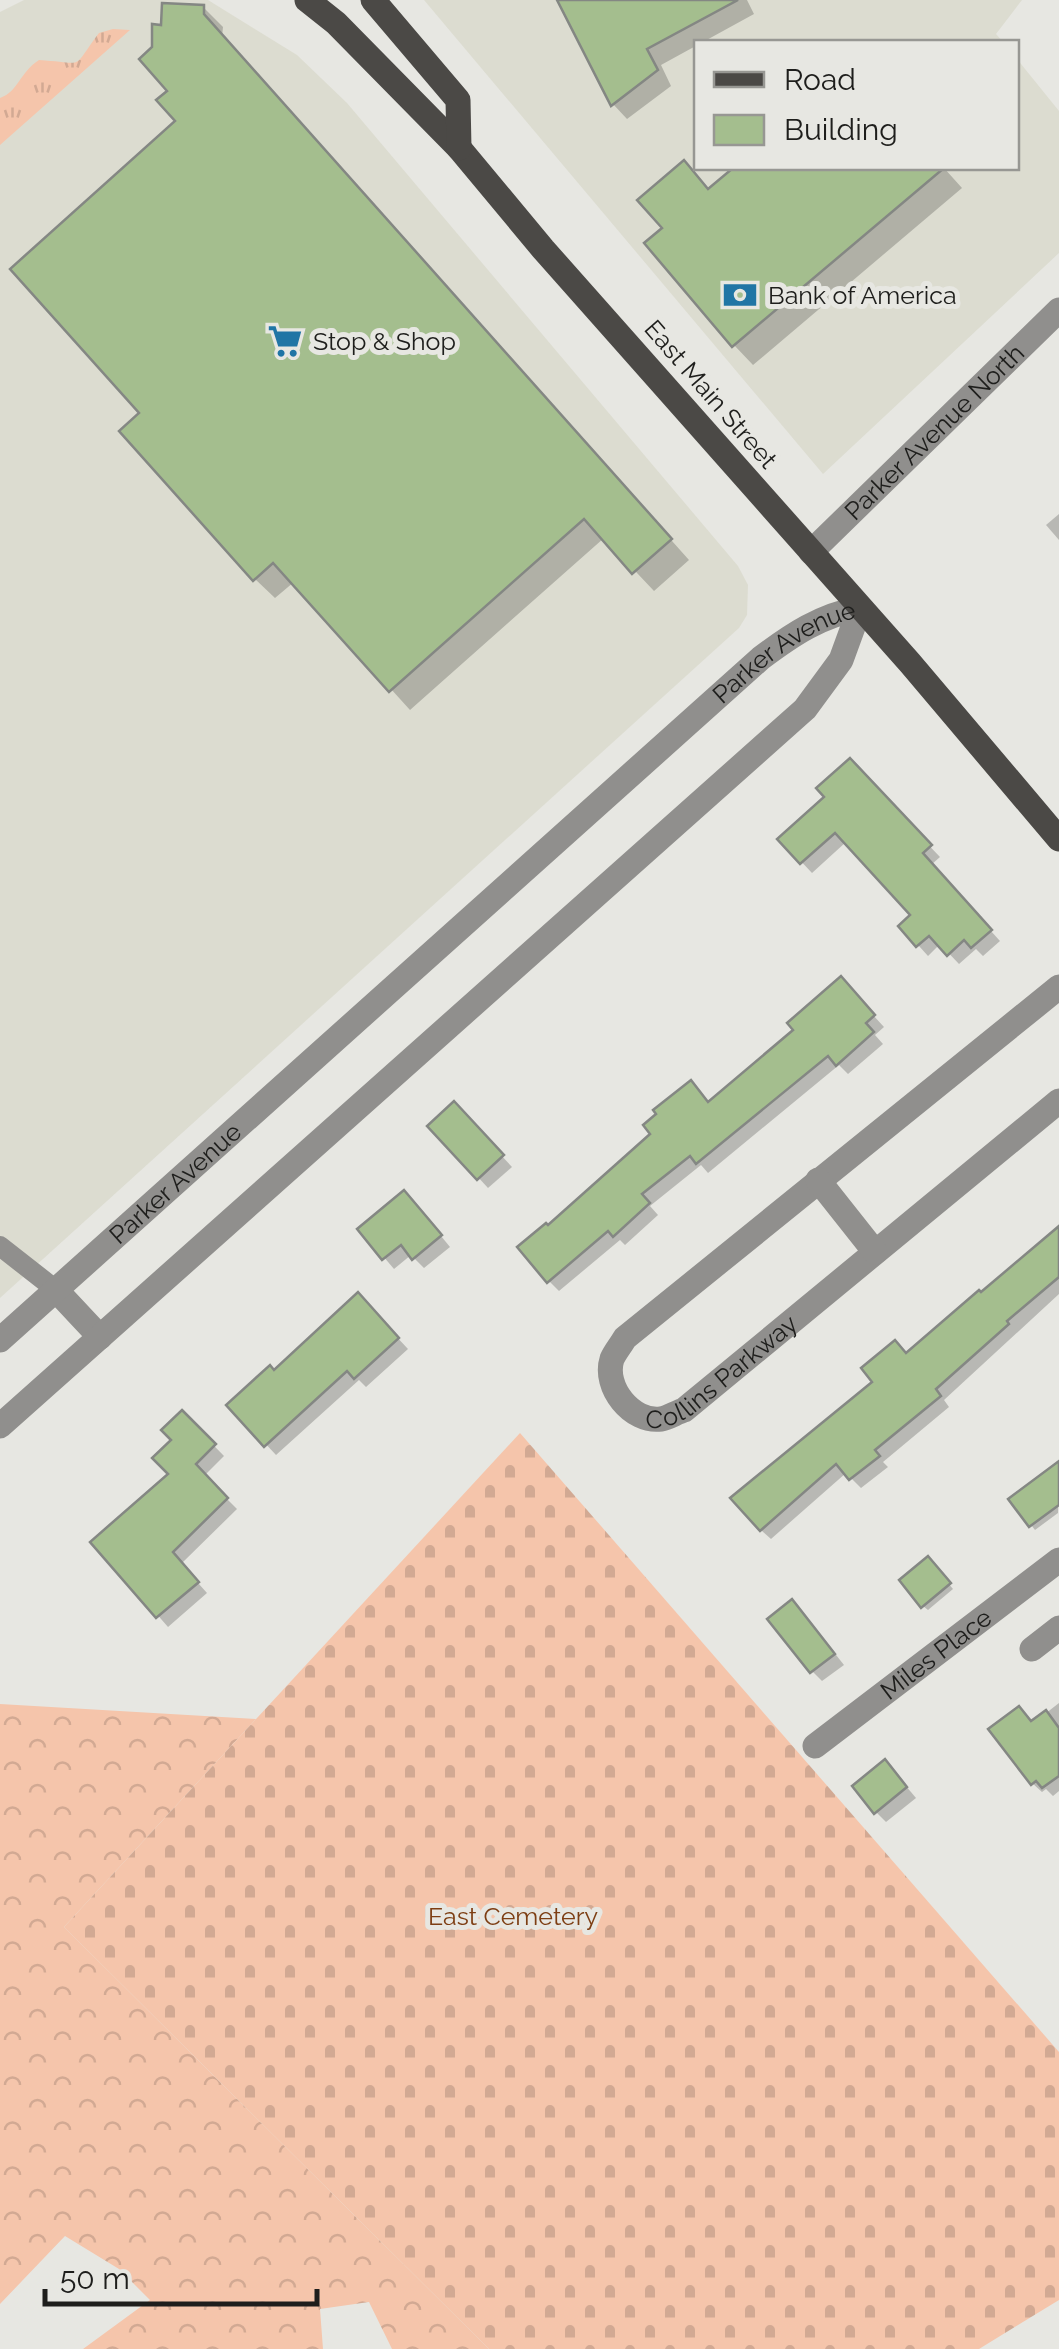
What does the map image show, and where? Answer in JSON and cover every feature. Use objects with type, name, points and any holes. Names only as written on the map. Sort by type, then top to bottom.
[{"type":"main road","name":"East Main Street","points":[[307,0],[336,24],[459,148],[1059,840]]},
{"type":"main road","points":[[373,0],[458,100],[459,148]]},
{"type":"street","name":"Parker Avenue North","points":[[811,552],[1059,310]]},
{"type":"street","name":"Parker Avenue","points":[[0,1340],[761,658],[806,625],[860,608]]},
{"type":"street","name":"Parker Avenue","points":[[0,1426],[805,709],[841,660],[860,608]]},
{"type":"street","name":"Collins Parkway","points":[[1059,987],[625,1338],[612,1361],[611,1383],[625,1404],[640,1416],[661,1419],[684,1410],[1059,1101]]},
{"type":"street","points":[[818,1180],[875,1252]]},
{"type":"street","points":[[56,1290],[100,1337]]},
{"type":"street","name":"Miles Place","points":[[814,1746],[1059,1560]]},
{"type":"street","points":[[1032,1649],[1059,1628]]},
{"type":"lane","points":[[0,1246],[56,1290]]},
{"type":"shaded area","points":[[24,0],[208,0],[297,55],[347,103],[738,566],[748,585],[747,615],[739,628],[0,1298],[0,12]]},
{"type":"shaded area","points":[[424,0],[1022,0],[996,34],[1001,40],[694,40],[694,170],[1019,170],[1019,61],[1059,111],[1059,253],[823,474]]},
{"type":"green space","points":[[130,30],[0,145],[0,98],[11,91],[27,70],[39,60],[76,62],[99,33]]},
{"type":"green space","name":"East Cemetery","points":[[520,1433],[1059,2052],[1059,2300],[979,2349],[489,2349],[64,1927]]},
{"type":"green space","points":[[0,1704],[256,1719],[64,1927],[489,2349],[392,2349],[369,2302],[320,2309],[323,2349],[83,2349],[150,2300],[119,2269],[65,2236],[0,2304]]},
{"type":"building","points":[[557,0],[738,0],[647,49],[658,70],[611,106]]},
{"type":"building","name":"Stop & Shop","points":[[162,3],[204,5],[204,14],[672,539],[632,574],[584,519],[389,692],[273,563],[253,581],[119,431],[139,413],[10,269],[175,121],[156,100],[167,91],[139,59],[152,47],[152,24],[161,25]]},
{"type":"building","name":"Bank of America","points":[[684,160],[708,189],[731,170],[942,170],[732,347],[644,243],[662,228],[637,200]]},
{"type":"building","points":[[850,758],[932,845],[923,853],[992,930],[971,948],[964,940],[947,956],[929,936],[916,947],[898,926],[910,915],[835,833],[800,864],[777,839],[824,797],[816,788]]},
{"type":"building","points":[[841,976],[875,1015],[866,1023],[874,1032],[836,1066],[828,1056],[696,1164],[690,1156],[642,1194],[650,1203],[613,1237],[608,1231],[547,1283],[517,1247],[548,1225],[650,1134],[643,1125],[656,1114],[653,1110],[691,1080],[708,1102],[793,1030],[787,1023]]},
{"type":"building","points":[[454,1101],[504,1155],[477,1180],[427,1126]]},
{"type":"building","points":[[404,1190],[442,1235],[412,1260],[401,1245],[382,1260],[357,1229]]},
{"type":"building","points":[[1059,1226],[1059,1277],[936,1389],[941,1396],[875,1450],[880,1456],[849,1480],[836,1464],[760,1531],[730,1498],[872,1382],[861,1368],[895,1340],[906,1353]]},
{"type":"building","points":[[358,1292],[399,1338],[354,1379],[347,1371],[264,1447],[226,1405],[270,1365],[274,1370]]},
{"type":"building","points":[[182,1410],[216,1444],[196,1464],[228,1498],[173,1552],[199,1582],[156,1618],[90,1542],[168,1474],[152,1458],[171,1440],[161,1430]]},
{"type":"building","points":[[1059,1461],[1059,1505],[1029,1527],[1008,1499]]},
{"type":"building","points":[[928,1556],[951,1583],[921,1608],[899,1580]]},
{"type":"building","points":[[792,1599],[835,1654],[810,1673],[767,1619]]},
{"type":"building","points":[[1019,1706],[1031,1721],[1046,1710],[1059,1728],[1059,1776],[1042,1788],[1036,1781],[1031,1785],[988,1729]]},
{"type":"building","points":[[885,1759],[907,1787],[874,1814],[852,1786]]},
{"type":"place","name":"Bank of America","points":[[740,295]]},
{"type":"place","name":"Stop & Shop","points":[[285,341]]}]
